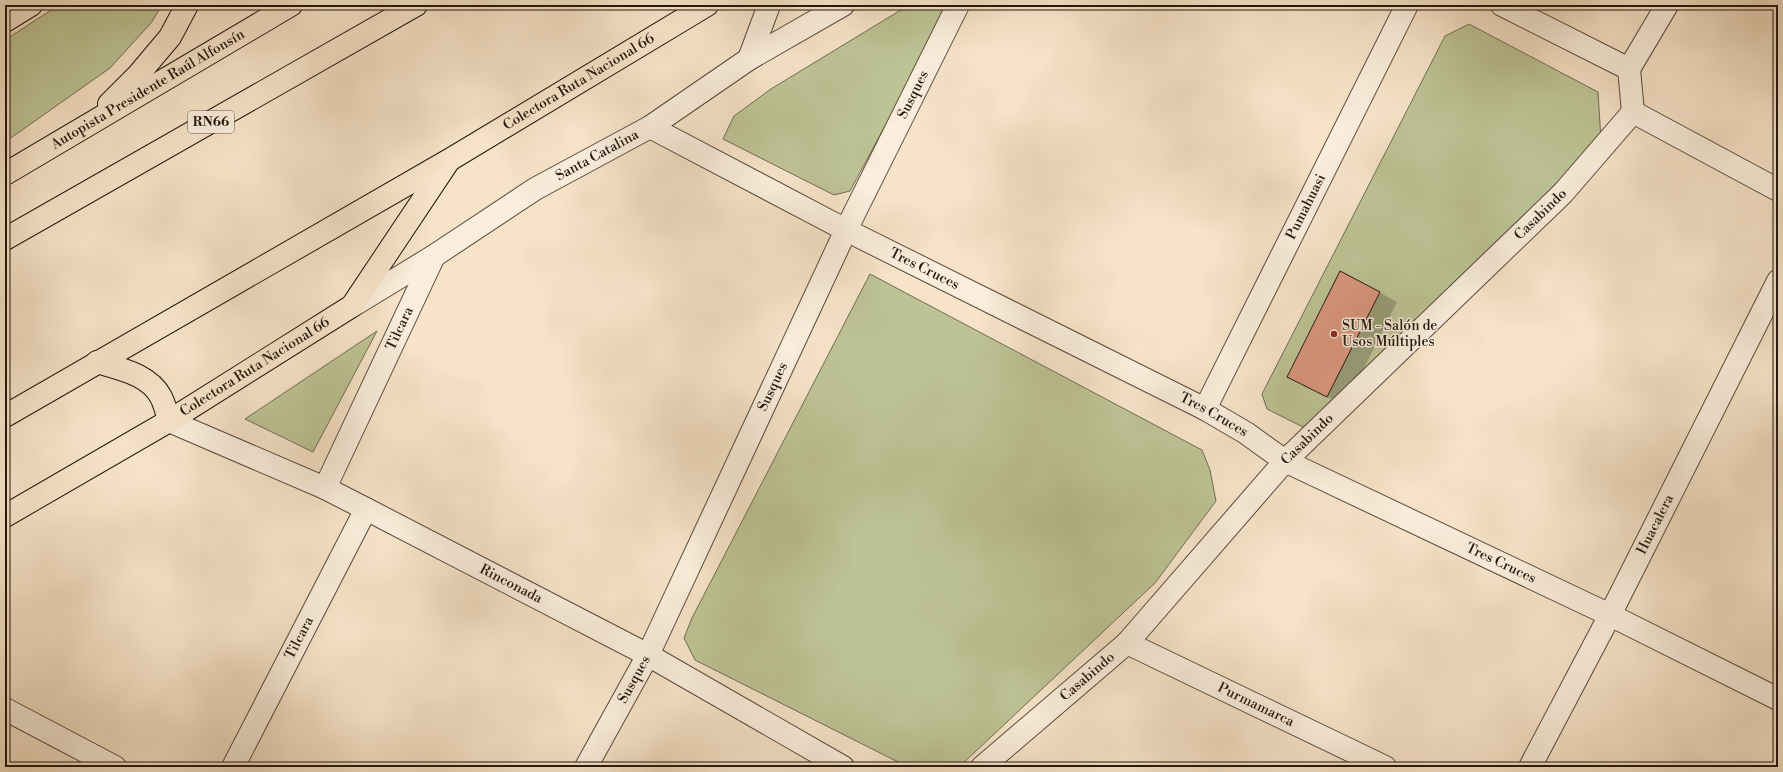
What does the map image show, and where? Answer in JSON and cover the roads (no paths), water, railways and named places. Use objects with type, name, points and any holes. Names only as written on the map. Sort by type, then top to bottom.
[{"type":"main road","points":[[5,21],[31,5]]},
{"type":"main road","points":[[82,130],[138,76],[170,37],[187,5]]},
{"type":"main road","name":"Autopista Presidente Raúl Alfonsín","points":[[5,174],[82,130],[291,5]]},
{"type":"main road","name":"RN66","points":[[5,239],[416,5]]},
{"type":"main road","name":"Colectora Ruta Nacional 66","points":[[5,416],[451,159],[707,5]]},
{"type":"main road","name":"Colectora Ruta Nacional 66","points":[[5,516],[170,421],[352,306],[451,159]]},
{"type":"main road","points":[[97,362],[145,378],[161,396],[170,421]]},
{"type":"street","points":[[749,59],[769,5]]},
{"type":"street","name":"Santa Catalina","points":[[352,306],[434,256],[535,189],[650,127],[749,59],[843,5]]},
{"type":"street","name":"Susques","points":[[586,767],[648,655],[846,230],[958,5]]},
{"type":"street","name":"Pumahuasi","points":[[1205,409],[1407,5]]},
{"type":"street","points":[[1502,5],[1629,69]]},
{"type":"street","points":[[1667,5],[1629,69],[1633,112],[1778,190]]},
{"type":"street","name":"Casabindo","points":[[982,767],[1127,643],[1285,461],[1562,193],[1633,112]]},
{"type":"street","name":"Tres Cruces","points":[[650,127],[846,230],[1205,409],[1246,433],[1285,461],[1610,616],[1778,699]]},
{"type":"street","name":"Tilcara","points":[[325,488],[434,256]]},
{"type":"street","name":"Huacalera","points":[[1530,767],[1610,616],[1778,281]]},
{"type":"street","name":"Rinconada","points":[[170,421],[325,488],[366,509],[648,655],[843,767]]},
{"type":"street","name":"Tilcara","points":[[233,767],[366,509]]},
{"type":"street","name":"Purmamarca","points":[[1127,643],[1385,767]]},
{"type":"street","points":[[5,709],[115,767]]},
{"type":"place","name":"SUM - Salón de Usos Múltiples","points":[[1334,334]]}]
